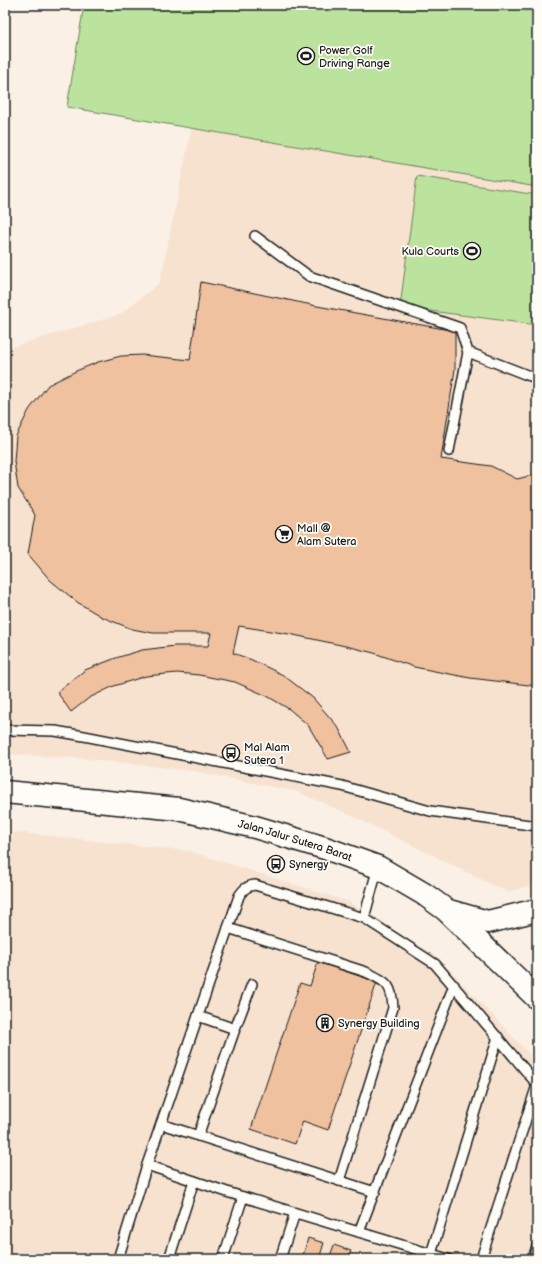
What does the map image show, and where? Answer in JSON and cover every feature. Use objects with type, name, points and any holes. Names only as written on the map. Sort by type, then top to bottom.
[{"type":"street","name":"Jalan Jalur Sutera Barat","points":[[5,792],[179,809],[255,827],[325,848],[378,867],[424,894],[446,910],[537,998]]},
{"type":"street","points":[[446,910],[488,922],[537,910]]},
{"type":"lane","points":[[255,236],[308,276],[460,328],[468,352],[449,451]]},
{"type":"lane","points":[[468,352],[537,378]]},
{"type":"lane","points":[[5,730],[55,731],[342,786],[430,812],[537,826]]},
{"type":"lane","points":[[364,918],[378,867]]},
{"type":"lane","points":[[118,1259],[147,1165],[239,896],[245,888],[255,885],[364,918],[435,964],[537,1085],[481,1259]]},
{"type":"lane","points":[[228,928],[366,972],[379,979],[388,986],[393,993],[393,1008],[339,1181]]},
{"type":"lane","points":[[198,1136],[252,984]]},
{"type":"lane","points":[[359,1232],[454,985]]},
{"type":"lane","points":[[198,1016],[235,1029]]},
{"type":"lane","points":[[431,1254],[498,1037]]},
{"type":"lane","points":[[161,1124],[374,1192]]},
{"type":"lane","points":[[147,1165],[194,1181],[448,1259]]},
{"type":"lane","points":[[169,1259],[194,1181]]},
{"type":"lane","points":[[224,1259],[243,1196]]},
{"type":"lane","points":[[280,1259],[296,1212]]},
{"type":"lane","points":[[533,1259],[537,1246]]},
{"type":"shaded area","points":[[217,5],[537,5],[537,884],[507,892],[357,818],[298,792],[193,771],[79,758],[5,754],[5,349],[121,314],[160,282]]},
{"type":"shaded area","points":[[14,832],[189,851],[349,902],[443,963],[537,1062],[537,1259],[5,1259],[5,859]]},
{"type":"green space","name":"Power Golf Driving Range","points":[[84,5],[537,5],[537,187],[67,107]]},
{"type":"green space","name":"Kula Courts","points":[[417,176],[537,195],[537,325],[400,307]]},
{"type":"building","name":"Mall @ Alam Sutera","points":[[201,282],[317,306],[455,331],[455,369],[441,459],[491,466],[517,479],[537,474],[537,686],[470,678],[414,667],[374,653],[350,647],[289,634],[239,626],[233,653],[252,660],[283,675],[313,698],[338,727],[351,752],[328,759],[308,725],[289,709],[267,696],[235,682],[199,675],[177,673],[146,676],[114,686],[89,698],[71,712],[57,692],[85,670],[142,650],[175,646],[208,646],[211,633],[153,633],[132,629],[102,617],[77,602],[50,580],[28,554],[35,515],[18,488],[14,461],[16,436],[29,410],[48,385],[76,371],[98,362],[121,356],[142,355],[190,360]]},
{"type":"building","name":"Synergy Building","points":[[318,962],[377,982],[328,1130],[303,1121],[295,1144],[251,1129],[300,983],[310,986]]},
{"type":"building","points":[[308,1238],[324,1243],[319,1259],[302,1259]]},
{"type":"building","points":[[334,1245],[351,1251],[348,1259],[329,1259]]},
{"type":"place","name":"Power Golf Driving Range","points":[[306,56]]},
{"type":"place","name":"Kula Courts","points":[[472,251]]},
{"type":"place","name":"Mall @ Alam Sutera","points":[[284,534]]},
{"type":"place","name":"Mal Alam Sutera 1","points":[[231,753]]},
{"type":"place","name":"Synergy","points":[[276,864]]},
{"type":"place","name":"Synergy Building","points":[[325,1023]]}]
